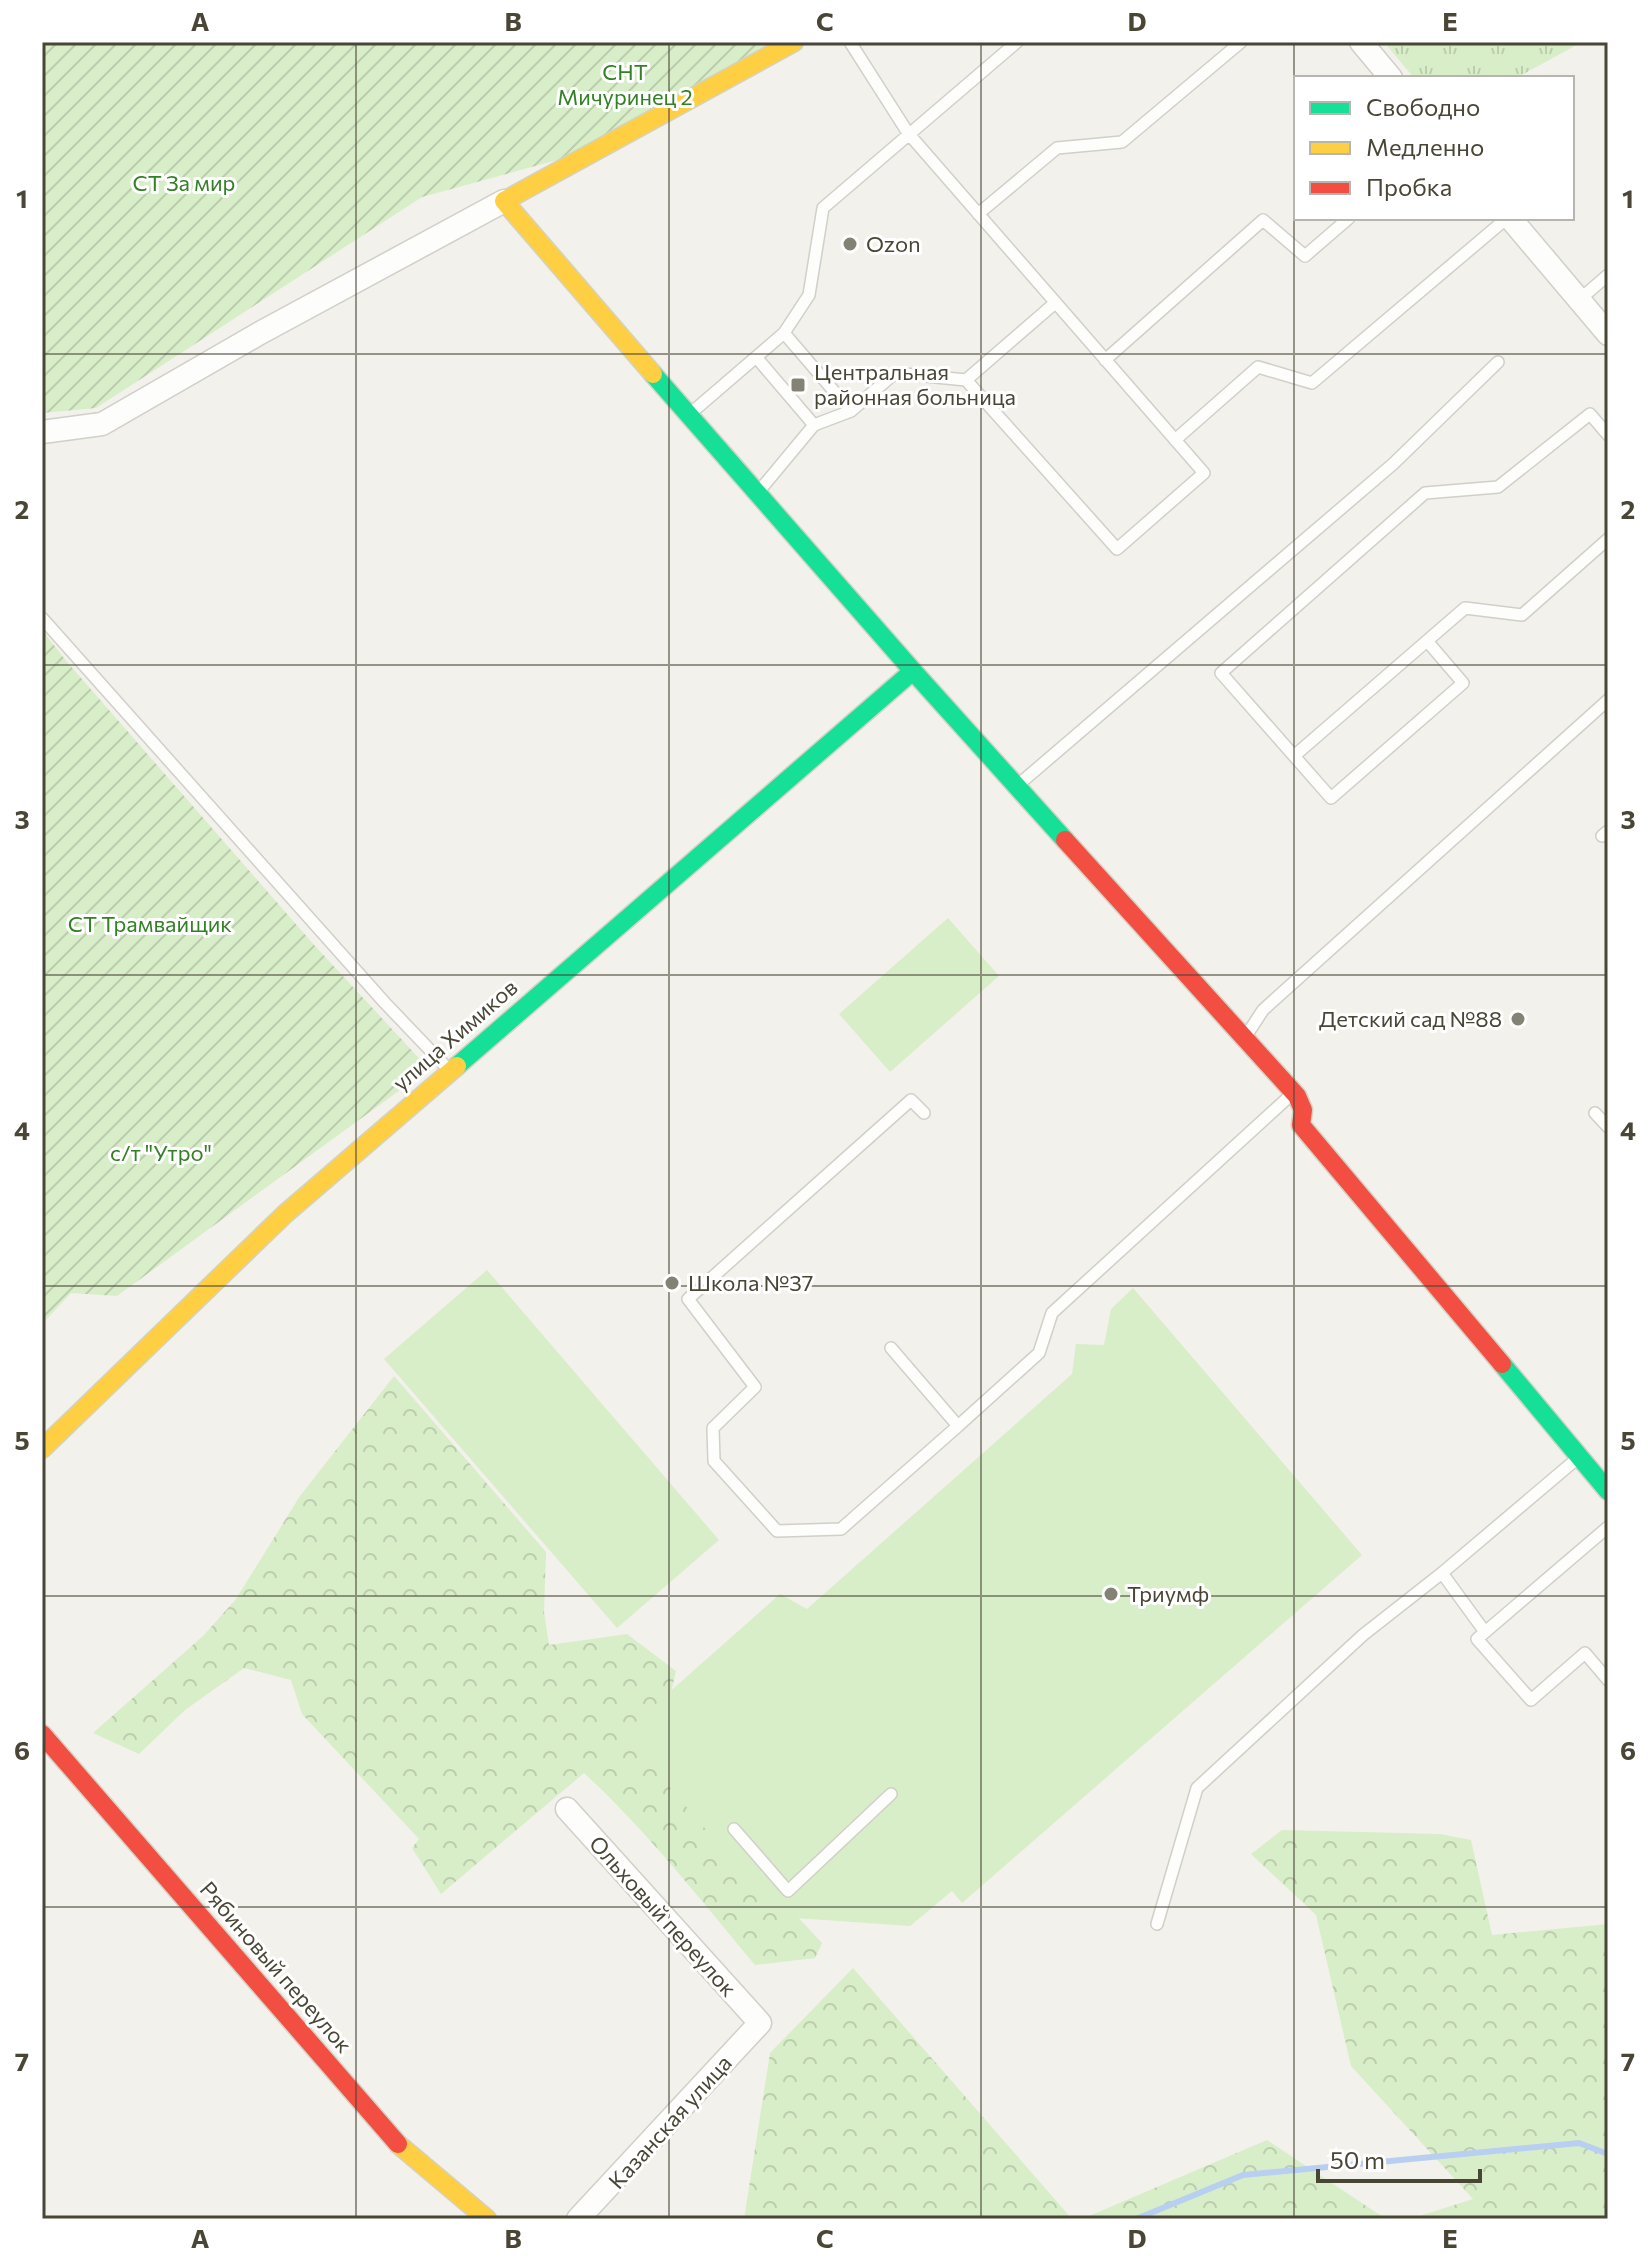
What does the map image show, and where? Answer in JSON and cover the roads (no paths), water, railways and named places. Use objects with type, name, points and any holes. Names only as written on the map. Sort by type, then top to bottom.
[{"type":"street","points":[[42,432],[102,424],[260,333],[794,42]]},
{"type":"street","points":[[1361,42],[1389,76]]},
{"type":"street","points":[[504,201],[913,671],[1294,1093],[1303,1110],[1301,1125],[1608,1491]]},
{"type":"street","points":[[1510,220],[1608,334]]},
{"type":"street","name":"улица Химиков","points":[[42,1449],[285,1214],[913,671]]},
{"type":"street","name":"Рябиновый переулок","points":[[42,1734],[402,2148],[487,2219]]},
{"type":"street","name":"Ольховый переулок","points":[[567,1809],[760,2023]]},
{"type":"street","name":"Казанская улица","points":[[578,2219],[760,2023]]},
{"type":"lane","points":[[758,492],[814,425],[851,411],[895,373],[966,380],[1117,549],[1204,473],[908,133],[850,42]]},
{"type":"lane","points":[[690,414],[784,333],[809,295],[823,208],[1017,42]]},
{"type":"lane","points":[[978,214],[1057,148],[1122,142],[1241,42]]},
{"type":"lane","points":[[1105,360],[1263,220],[1305,256],[1347,220]]},
{"type":"lane","points":[[1175,440],[1258,367],[1312,383],[1506,220]]},
{"type":"lane","points":[[1579,300],[1608,275]]},
{"type":"lane","points":[[966,380],[1055,303]]},
{"type":"lane","points":[[784,333],[851,411]]},
{"type":"lane","points":[[756,357],[814,425]]},
{"type":"lane","points":[[1018,785],[1393,464],[1498,362]]},
{"type":"lane","points":[[1427,641],[1463,683],[1331,798],[1221,673],[1425,493],[1498,487],[1590,414],[1608,435]]},
{"type":"lane","points":[[1294,756],[1465,608],[1522,615],[1608,539]]},
{"type":"lane","points":[[42,618],[385,1003],[451,1071]]},
{"type":"lane","points":[[1244,1039],[1263,1010],[1608,700]]},
{"type":"lane","points":[[924,1113],[911,1100],[688,1299],[755,1387],[713,1428],[714,1461],[777,1531],[841,1529],[1039,1353],[1052,1313],[1294,1093]]},
{"type":"lane","points":[[1595,1113],[1608,1127]]},
{"type":"lane","points":[[891,1348],[958,1426]]},
{"type":"lane","points":[[1157,1924],[1197,1788],[1363,1635],[1579,1457]]},
{"type":"lane","points":[[1606,1533],[1477,1639],[1531,1700],[1585,1653],[1608,1680]]},
{"type":"lane","points":[[1442,1573],[1485,1632]]},
{"type":"lane","points":[[734,1829],[788,1891],[891,1794]]},
{"type":"waterway","points":[[1136,2219],[1243,2175],[1579,2143],[1608,2154]]},
{"type":"place","name":"Ozon","points":[[850,244]]},
{"type":"place","name":"Центральная районная больница","points":[[798,385]]},
{"type":"place","name":"Детский сад №88","points":[[1518,1019]]},
{"type":"place","name":"Школа №37","points":[[672,1283]]},
{"type":"place","name":"Триумф","points":[[1111,1594]]},
{"type":"park label","name":"СНТ Мичуринец 2","points":[[625,84]]},
{"type":"park label","name":"СТ За мир","points":[[184,183]]},
{"type":"park label","name":"СТ Трамвайщик","points":[[150,924]]},
{"type":"park label","name":"с/т \"Утро\"","points":[[161,1153]]}]
